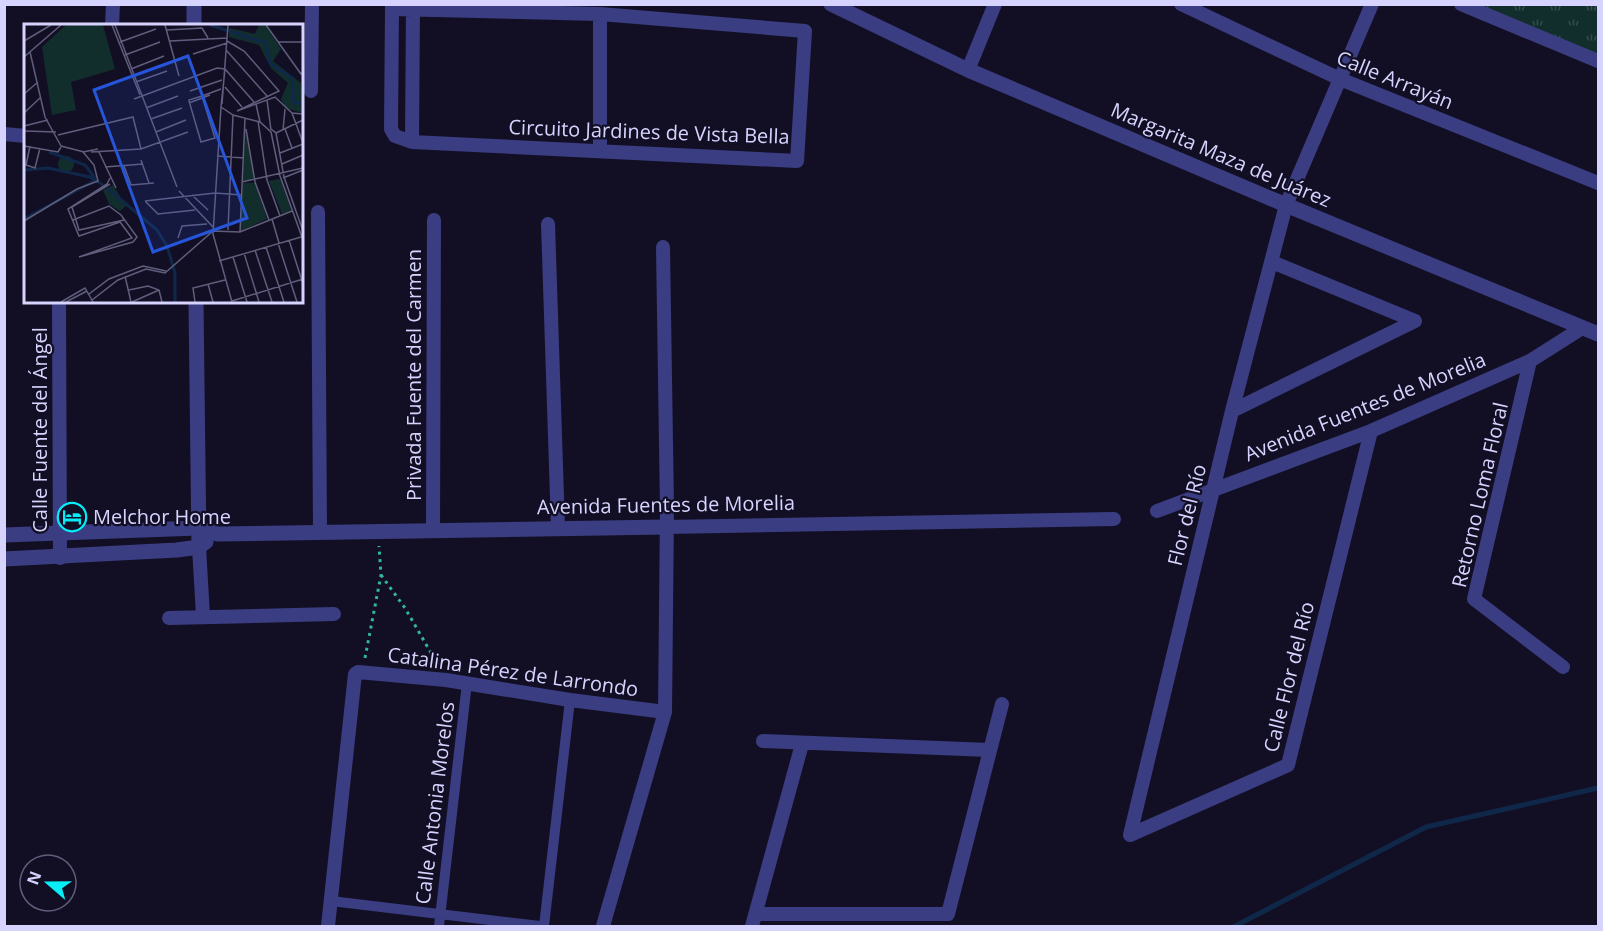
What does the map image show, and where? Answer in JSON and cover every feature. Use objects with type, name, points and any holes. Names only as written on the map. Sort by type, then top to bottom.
[{"type":"street","points":[[112,24],[113,4]]},
{"type":"street","points":[[194,4],[194,24]]},
{"type":"street","points":[[311,91],[312,4]]},
{"type":"street","name":"Margarita Maza de Juárez","points":[[831,4],[968,70],[1286,205],[1599,334]]},
{"type":"street","points":[[968,70],[995,4]]},
{"type":"street","name":"Calle Arrayán","points":[[1181,4],[1340,80],[1599,183]]},
{"type":"street","name":"Flor del Río","points":[[1130,835],[1232,411],[1286,205],[1372,4]]},
{"type":"street","points":[[1461,4],[1599,61]]},
{"type":"street","name":"Circuito Jardines de Vista Bella","points":[[392,7],[413,7],[600,14],[805,31],[797,161],[412,142],[395,136],[391,129],[392,7]]},
{"type":"street","points":[[412,142],[413,7]]},
{"type":"street","points":[[600,14],[600,151]]},
{"type":"street","points":[[4,134],[24,136]]},
{"type":"street","points":[[318,212],[320,532]]},
{"type":"street","name":"Privada Fuente del Carmen","points":[[433,531],[434,220]]},
{"type":"street","points":[[549,224],[558,527]]},
{"type":"street","points":[[603,927],[665,712],[663,247]]},
{"type":"street","points":[[1232,411],[1415,321],[1272,262]]},
{"type":"street","name":"Calle Fuente del Ángel","points":[[59,303],[60,558]]},
{"type":"street","points":[[196,303],[198,528],[203,616]]},
{"type":"street","name":"Avenida Fuentes de Morelia","points":[[1157,511],[1213,492],[1371,431],[1530,361],[1582,328]]},
{"type":"street","name":"Retorno Loma Floral","points":[[1530,361],[1474,599],[1563,667]]},
{"type":"street","name":"Calle Flor del Río","points":[[1130,835],[1288,765],[1371,431]]},
{"type":"street","name":"Avenida Fuentes de Morelia","points":[[4,535],[60,535],[198,528],[218,534],[1114,519]]},
{"type":"street","points":[[4,559],[60,558],[199,547],[218,534]]},
{"type":"street","points":[[169,618],[334,614]]},
{"type":"street","points":[[328,927],[359,672]]},
{"type":"street","name":"Catalina Pérez de Larrondo","points":[[359,672],[446,680],[570,700],[665,712]]},
{"type":"street","name":"Calle Antonia Morelos","points":[[439,927],[467,683]]},
{"type":"street","points":[[331,901],[542,927],[570,700]]},
{"type":"street","points":[[802,744],[754,920],[948,914],[1002,704]]},
{"type":"street","points":[[763,741],[990,750]]},
{"type":"path","points":[[359,672],[381,575],[377,531]]},
{"type":"path","points":[[381,575],[427,644],[446,680]]},
{"type":"green space","points":[[1477,5],[1598,5],[1598,57]]},
{"type":"waterway","points":[[1235,926],[1426,827],[1598,788]]},
{"type":"place","name":"Melchor Home","points":[[72,517]]}]
